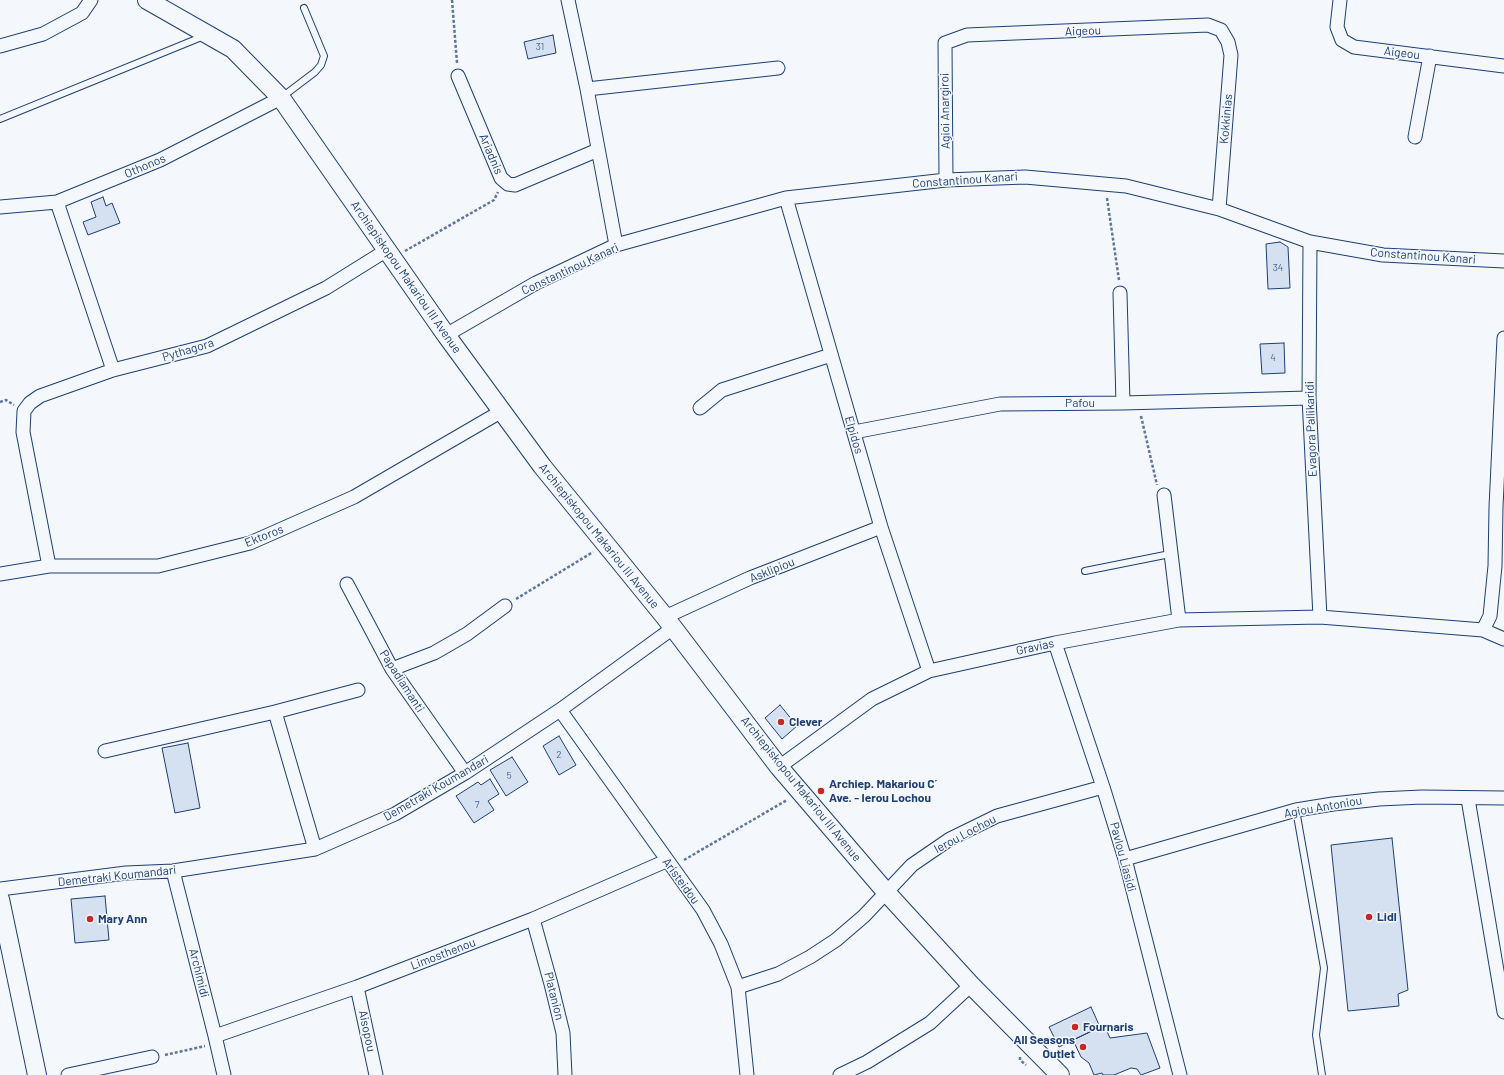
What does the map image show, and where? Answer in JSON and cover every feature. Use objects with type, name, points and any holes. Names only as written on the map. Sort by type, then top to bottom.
[{"type":"main road","name":"Archiepiskopou Makariou III Avenue","points":[[147,0],[233,50],[281,98],[446,335],[542,466],[669,623],[779,767],[886,892],[971,985],[1060,1075]]},
{"type":"main road","points":[[0,899],[2,921],[37,1075]]},
{"type":"street","points":[[0,46],[43,34],[82,13],[92,0]]},
{"type":"street","points":[[568,0],[587,89],[616,245]]},
{"type":"street","name":"Aigeou","points":[[1340,0],[1337,27],[1342,40],[1354,47],[1504,66]]},
{"type":"street","name":"Aigeou","points":[[945,43],[967,35],[1208,26],[1221,30]]},
{"type":"street","name":"Kokkinias","points":[[1219,209],[1231,55],[1228,42],[1221,30]]},
{"type":"street","name":"Agioi Anargiroi","points":[[945,43],[946,180]]},
{"type":"street","points":[[1415,137],[1430,56]]},
{"type":"street","points":[[587,89],[778,68]]},
{"type":"street","name":"Ariadnis","points":[[458,76],[501,178],[508,184],[515,185],[598,150]]},
{"type":"street","name":"Othonos","points":[[0,207],[57,202],[160,160],[281,98]]},
{"type":"street","name":"Constantinou Kanari","points":[[446,335],[536,283],[616,245],[786,198],[946,180],[1025,176],[1126,186],[1219,209],[1310,242],[1383,255],[1504,261]]},
{"type":"street","name":"Elpidos","points":[[786,198],[881,527],[929,671]]},
{"type":"street","points":[[57,202],[113,370]]},
{"type":"street","name":"Evagora Pallikaridi","points":[[1310,242],[1309,398],[1320,617]]},
{"type":"street","name":"Pythagora","points":[[49,566],[23,432],[24,411],[30,403],[40,396],[113,370],[207,346],[326,288],[390,254]]},
{"type":"street","points":[[1120,292],[1123,403]]},
{"type":"street","points":[[1483,630],[1490,616],[1495,566],[1496,507],[1504,338]]},
{"type":"street","points":[[700,408],[722,390],[831,355]]},
{"type":"street","name":"Pafou","points":[[854,432],[1000,404],[1123,403],[1309,398]]},
{"type":"street","name":"Ektoros","points":[[0,574],[49,566],[158,566],[250,543],[354,497],[502,411]]},
{"type":"street","points":[[1164,495],[1179,620]]},
{"type":"street","name":"Asklipiou","points":[[669,623],[750,578],[881,527]]},
{"type":"street","name":"Papadiamanti","points":[[347,584],[392,669],[465,773]]},
{"type":"street","points":[[392,669],[434,653],[467,634],[505,606]]},
{"type":"street","name":"Gravias","points":[[779,767],[872,699],[929,671],[1055,643],[1179,620],[1320,617],[1483,630],[1504,639]]},
{"type":"street","name":"Demetraki Koumandari","points":[[0,889],[126,873],[173,871],[315,849],[395,814],[465,773],[560,710],[669,623]]},
{"type":"street","name":"Pavlou Liasidi","points":[[1055,643],[1104,787],[1125,859],[1180,1075]]},
{"type":"street","points":[[105,751],[274,712],[358,690]]},
{"type":"street","name":"Aristeidou","points":[[560,710],[703,910],[721,944],[738,986],[747,1075]]},
{"type":"street","points":[[274,712],[315,849]]},
{"type":"street","name":"Ierou Lochou","points":[[738,986],[778,974],[810,957],[836,940],[864,916],[918,861],[950,839],[997,816],[1104,787]]},
{"type":"street","name":"Agiou Antoniou","points":[[1125,859],[1296,810],[1380,798],[1504,798]]},
{"type":"street","points":[[1468,798],[1504,1012]]},
{"type":"street","name":"Limosthenou","points":[[216,1040],[533,919],[669,864]]},
{"type":"street","name":"Archimidi","points":[[173,871],[224,1075]]},
{"type":"street","name":"Platanion","points":[[533,919],[551,984],[562,1033],[565,1075]]},
{"type":"street","points":[[840,1075],[867,1062],[930,1023],[971,985]]},
{"type":"street","name":"Aisopou","points":[[357,987],[376,1075]]},
{"type":"street","points":[[68,1075],[152,1057]]},
{"type":"lane","points":[[281,98],[315,72],[321,65],[324,56],[304,8]]},
{"type":"lane","points":[[0,119],[207,34]]},
{"type":"lane","points":[[1085,571],[1170,554]]},
{"type":"lane","points":[[1296,810],[1324,968],[1316,1035],[1322,1075]]},
{"type":"path","points":[[452,0],[458,76]]},
{"type":"path","points":[[390,254],[494,200],[505,181]]},
{"type":"path","points":[[1104,184],[1120,292]]},
{"type":"path","points":[[1137,402],[1158,488],[1164,495]]},
{"type":"path","points":[[505,606],[606,544]]},
{"type":"path","points":[[669,864],[801,792]]},
{"type":"path","points":[[152,1057],[216,1040]]},
{"type":"building","points":[[553,35],[556,53],[528,59],[524,42]]},
{"type":"building","points":[[103,197],[106,206],[112,203],[120,223],[88,235],[83,222],[96,217],[91,202]]},
{"type":"building","points":[[1280,242],[1288,247],[1290,288],[1268,289],[1266,244]]},
{"type":"building","points":[[1284,343],[1285,373],[1262,374],[1260,344]]},
{"type":"building","name":"Clever","points":[[780,705],[797,726],[782,739],[765,718]]},
{"type":"building","points":[[559,736],[576,765],[559,775],[543,746]]},
{"type":"building","points":[[188,743],[200,808],[175,813],[162,748]]},
{"type":"building","points":[[512,757],[528,782],[506,796],[490,770]]},
{"type":"building","points":[[490,779],[499,794],[488,801],[494,810],[474,823],[456,796],[478,782],[481,785]]},
{"type":"building","name":"Lidl","points":[[1392,838],[1408,990],[1398,994],[1399,1006],[1348,1011],[1331,845]]},
{"type":"building","name":"Mary Ann","points":[[105,896],[109,940],[75,943],[71,899]]},
{"type":"building","name":"Fournaris","points":[[1091,1007],[1100,1027],[1059,1047],[1049,1027]]},
{"type":"building","points":[[1104,1025],[1110,1038],[1147,1033],[1160,1068],[1141,1075],[1137,1069],[1131,1068],[1114,1075],[1103,1075],[1102,1073],[1094,1075],[1089,1063],[1081,1057],[1073,1040]]},
{"type":"place","name":"Clever","points":[[781,722]]},
{"type":"place","name":"Archiep. Makariou C´ Ave. - Ierou Lochou","points":[[821,791]]},
{"type":"place","name":"Lidl","points":[[1369,917]]},
{"type":"place","name":"Mary Ann","points":[[90,919]]},
{"type":"place","name":"Fournaris","points":[[1075,1027]]},
{"type":"place","name":"All Seasons Outlet","points":[[1083,1047]]}]
